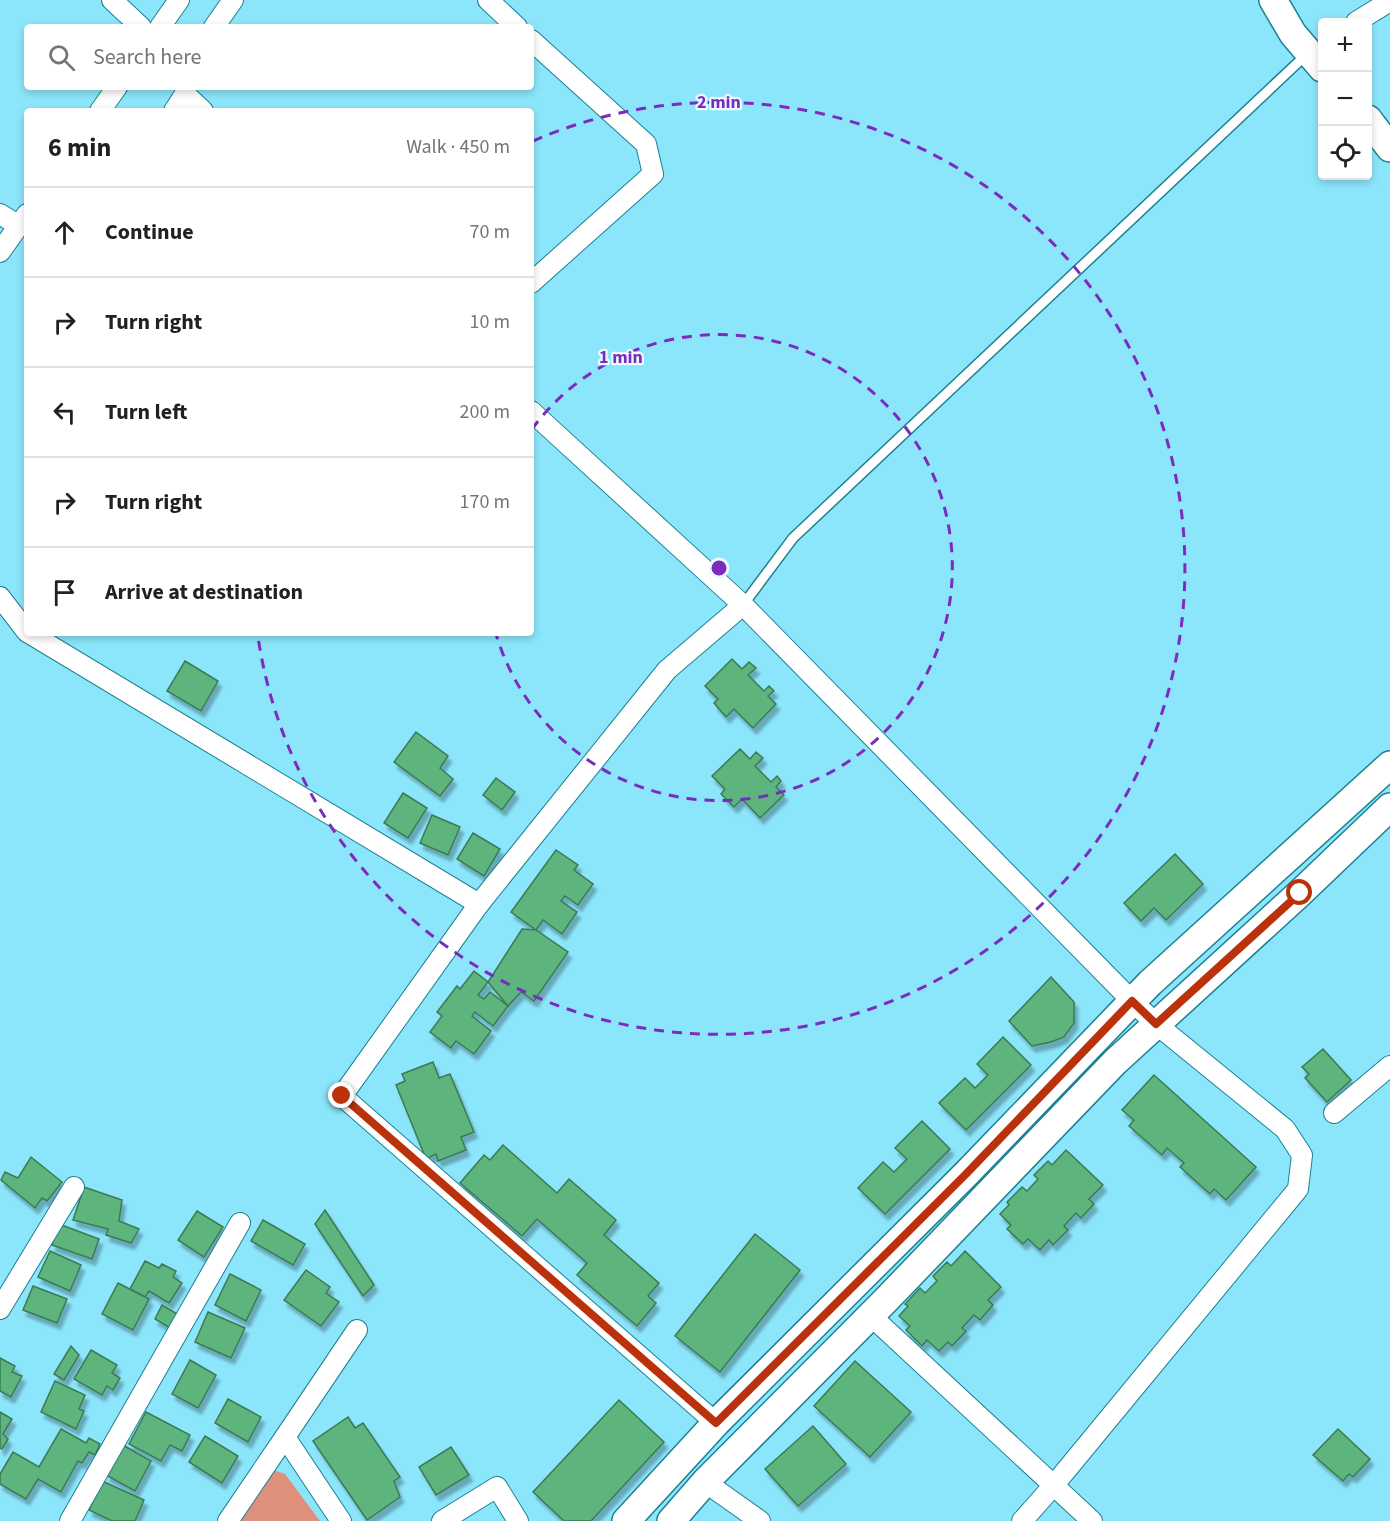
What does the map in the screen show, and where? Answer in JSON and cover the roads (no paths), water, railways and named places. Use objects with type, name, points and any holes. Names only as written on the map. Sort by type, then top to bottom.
[{"type":"main road","points":[[1274,0],[1293,34],[1318,55]]},
{"type":"main road","points":[[626,1521],[716,1423],[966,1174],[1150,983],[1390,765]]},
{"type":"main road","points":[[671,1521],[705,1482],[1115,1062],[1300,893],[1390,807]]},
{"type":"street","points":[[112,0],[138,24]]},
{"type":"street","points":[[162,24],[179,0]]},
{"type":"street","points":[[216,24],[232,0]]},
{"type":"street","points":[[488,0],[514,24]]},
{"type":"street","points":[[1362,18],[1390,1]]},
{"type":"street","points":[[534,43],[646,144],[653,174],[534,280]]},
{"type":"street","points":[[102,108],[115,90]]},
{"type":"street","points":[[176,108],[186,90],[201,108]]},
{"type":"street","points":[[0,214],[23,220],[0,252]]},
{"type":"street","points":[[534,414],[743,605],[1132,1001],[1156,1024],[1285,1129],[1302,1155],[1298,1189],[1022,1521]]},
{"type":"street","points":[[0,597],[24,627]]},
{"type":"street","points":[[716,1423],[342,1096],[479,904],[667,670],[743,605]]},
{"type":"street","points":[[35,636],[479,904]]},
{"type":"street","points":[[1334,1113],[1390,1066]]},
{"type":"street","points":[[0,1309],[74,1187]]},
{"type":"street","points":[[70,1521],[240,1223]]},
{"type":"street","points":[[870,1315],[1092,1521]]},
{"type":"street","points":[[228,1521],[357,1330]]},
{"type":"street","points":[[285,1437],[341,1521]]},
{"type":"street","points":[[705,1482],[760,1521]]},
{"type":"street","points":[[442,1521],[496,1487],[518,1521]]},
{"type":"lane","points":[[743,605],[793,538],[1318,55]]}]
